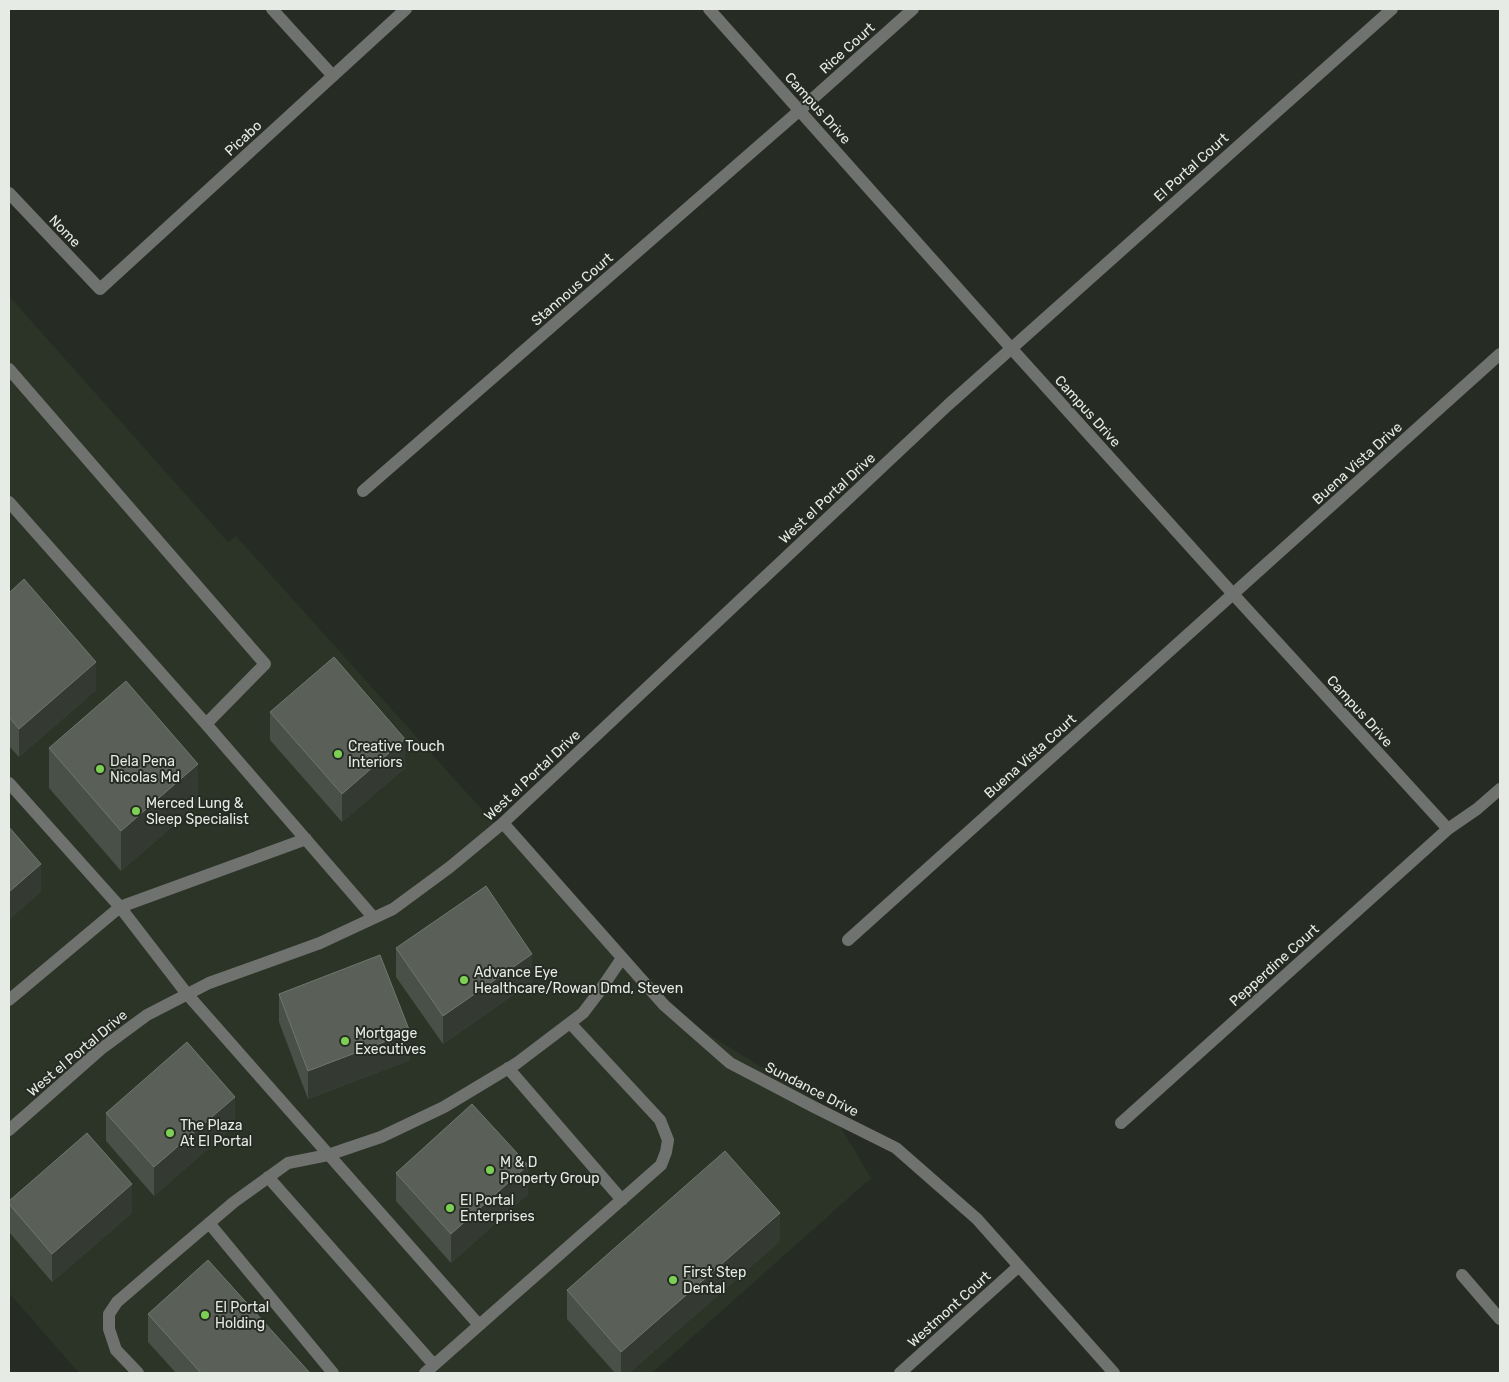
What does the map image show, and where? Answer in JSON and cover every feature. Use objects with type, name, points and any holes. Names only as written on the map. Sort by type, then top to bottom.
[{"type":"street","points":[[272,9],[333,76]]},
{"type":"street","name":"Picabo","points":[[100,289],[406,9]]},
{"type":"street","name":"Campus Drive","points":[[709,9],[1011,348],[1448,829]]},
{"type":"street","name":"Rice Court","points":[[800,110],[913,9]]},
{"type":"street","name":"El Portal Court","points":[[1011,348],[1392,9]]},
{"type":"street","name":"Stannous Court","points":[[363,491],[800,110]]},
{"type":"street","name":"Nome","points":[[9,193],[100,289]]},
{"type":"street","name":"West el Portal Drive","points":[[9,1130],[101,1049],[147,1015],[209,984],[320,943],[393,909],[450,867],[503,824],[1011,348]]},
{"type":"street","name":"Buena Vista Drive","points":[[1233,594],[1500,354]]},
{"type":"street","points":[[10,372],[265,664],[206,724]]},
{"type":"street","points":[[9,502],[206,724],[373,918]]},
{"type":"street","name":"Buena Vista Court","points":[[848,940],[1233,594]]},
{"type":"street","points":[[9,783],[120,907],[187,994],[479,1325]]},
{"type":"street","name":"Pepperdine Court","points":[[1121,1123],[1448,829],[1477,809],[1500,789]]},
{"type":"street","name":"Sundance Drive","points":[[503,824],[664,1005],[730,1063],[896,1148],[977,1219],[1114,1373]]},
{"type":"street","points":[[9,1000],[120,907],[306,839]]},
{"type":"street","points":[[138,1373],[116,1350],[109,1329],[109,1314],[117,1302],[209,1223],[234,1202],[288,1163],[328,1155],[381,1136],[444,1107],[508,1068],[583,1012],[622,958]]},
{"type":"street","points":[[268,1177],[429,1369],[661,1165],[668,1140],[660,1120],[570,1023]]},
{"type":"street","points":[[508,1068],[622,1200]]},
{"type":"street","points":[[209,1223],[333,1373]]},
{"type":"street","name":"Westmont Court","points":[[900,1373],[1019,1266]]},
{"type":"street","points":[[1462,1274],[1500,1319]]},
{"type":"shaded area","points":[[9,296],[228,542],[236,536],[539,871],[695,1026],[830,1109],[871,1178],[652,1373],[79,1373],[9,1293]]},
{"type":"building","points":[[24,579],[96,662],[19,729],[9,717],[9,593]]},
{"type":"building","name":"Creative Touch Interiors","points":[[334,657],[405,739],[342,794],[270,712]]},
{"type":"building","points":[[126,681],[198,764],[121,831],[49,748]]},
{"type":"building","points":[[9,827],[41,864],[9,892]]},
{"type":"building","name":"Advance Eye Healthcare/Rowan Dmd, Steven","points":[[486,886],[532,954],[443,1016],[396,948]]},
{"type":"building","name":"Mortgage Executives","points":[[380,955],[410,1032],[308,1071],[279,994]]},
{"type":"building","points":[[187,1042],[235,1097],[154,1167],[106,1113]]},
{"type":"building","points":[[472,1104],[528,1165],[451,1234],[396,1173]]},
{"type":"building","points":[[87,1133],[132,1184],[52,1254],[9,1204],[9,1201]]},
{"type":"building","name":"First Step Dental","points":[[725,1151],[780,1213],[621,1352],[567,1290]]},
{"type":"building","points":[[208,1260],[310,1373],[201,1373],[148,1314]]},
{"type":"place","name":"Creative Touch Interiors","points":[[338,754]]},
{"type":"place","name":"Dela Pena Nicolas Md","points":[[100,769]]},
{"type":"place","name":"Merced Lung & Sleep Specialist","points":[[136,811]]},
{"type":"place","name":"Advance Eye Healthcare/Rowan Dmd, Steven","points":[[464,980]]},
{"type":"place","name":"Mortgage Executives","points":[[345,1041]]},
{"type":"place","name":"The Plaza At El Portal","points":[[170,1133]]},
{"type":"place","name":"M & D Property Group","points":[[490,1170]]},
{"type":"place","name":"El Portal Enterprises","points":[[450,1208]]},
{"type":"place","name":"First Step Dental","points":[[673,1280]]},
{"type":"place","name":"El Portal Holding","points":[[205,1315]]}]
